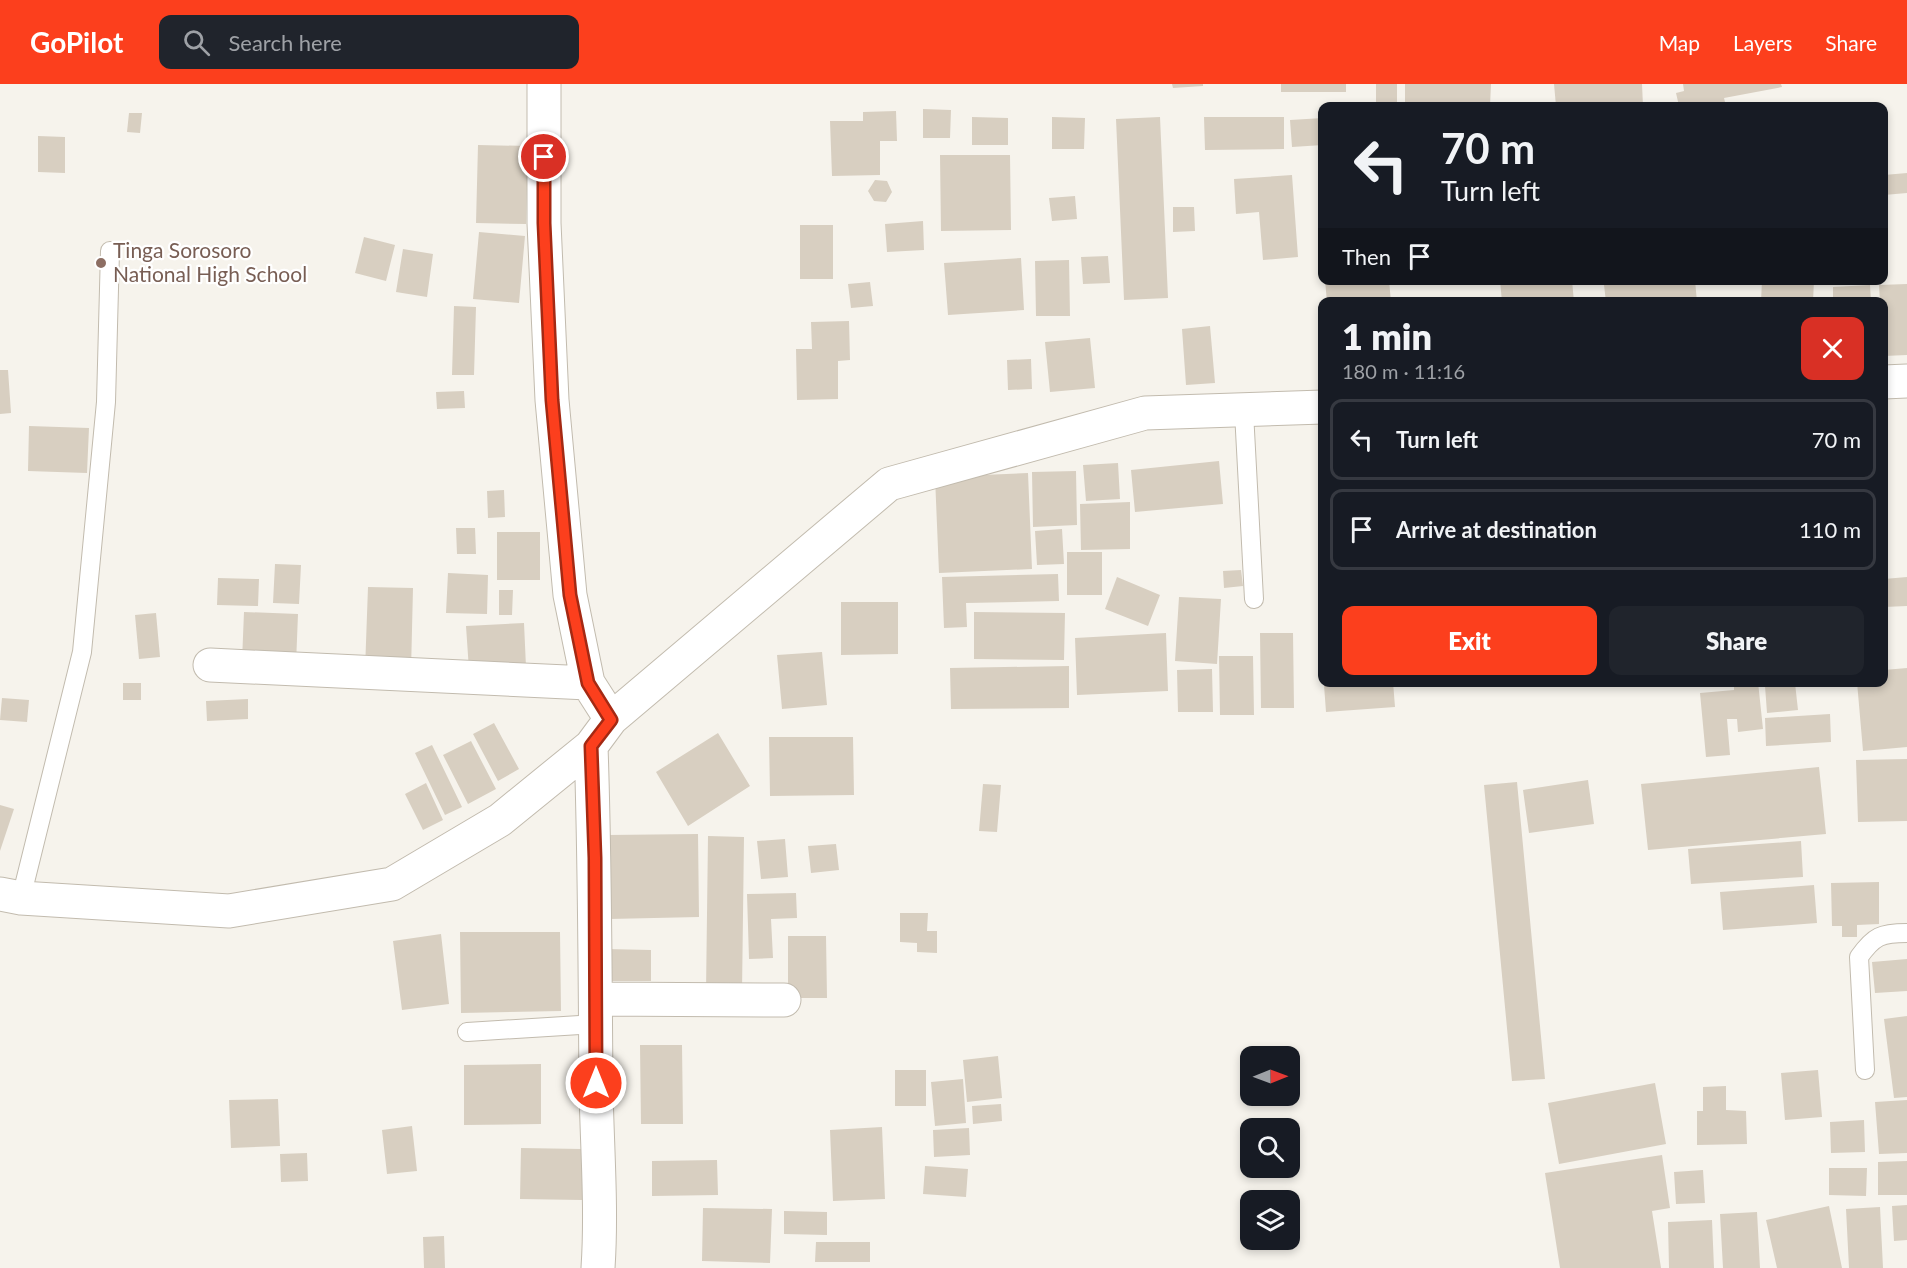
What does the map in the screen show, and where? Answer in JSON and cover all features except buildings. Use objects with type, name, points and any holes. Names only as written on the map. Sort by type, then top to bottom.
[{"type":"street","points":[[544,84],[544,223],[552,400],[570,595],[588,683],[611,720]]},
{"type":"street","points":[[1888,382],[1907,381]]},
{"type":"street","points":[[11,896],[229,911],[392,884],[500,820],[591,746],[611,720],[889,484],[1145,413],[1318,407]]},
{"type":"street","points":[[210,665],[588,683]]},
{"type":"street","points":[[591,746],[601,1225],[598,1268]]},
{"type":"street","points":[[596,1011],[784,1000]]},
{"type":"lane","points":[[11,896],[82,652],[106,402],[110,251]]},
{"type":"lane","points":[[1244,411],[1254,598]]},
{"type":"lane","points":[[1865,1070],[1859,957],[1870,942],[1886,933],[1907,933]]},
{"type":"lane","points":[[467,1032],[596,1011]]},
{"type":"place","name":"Tinga Sorosoro National High School","points":[[101,263]]},
{"type":"route","points":[[544,157],[544,223],[552,400],[570,595],[588,683],[611,720],[591,746],[595,858],[596,1083]]}]
